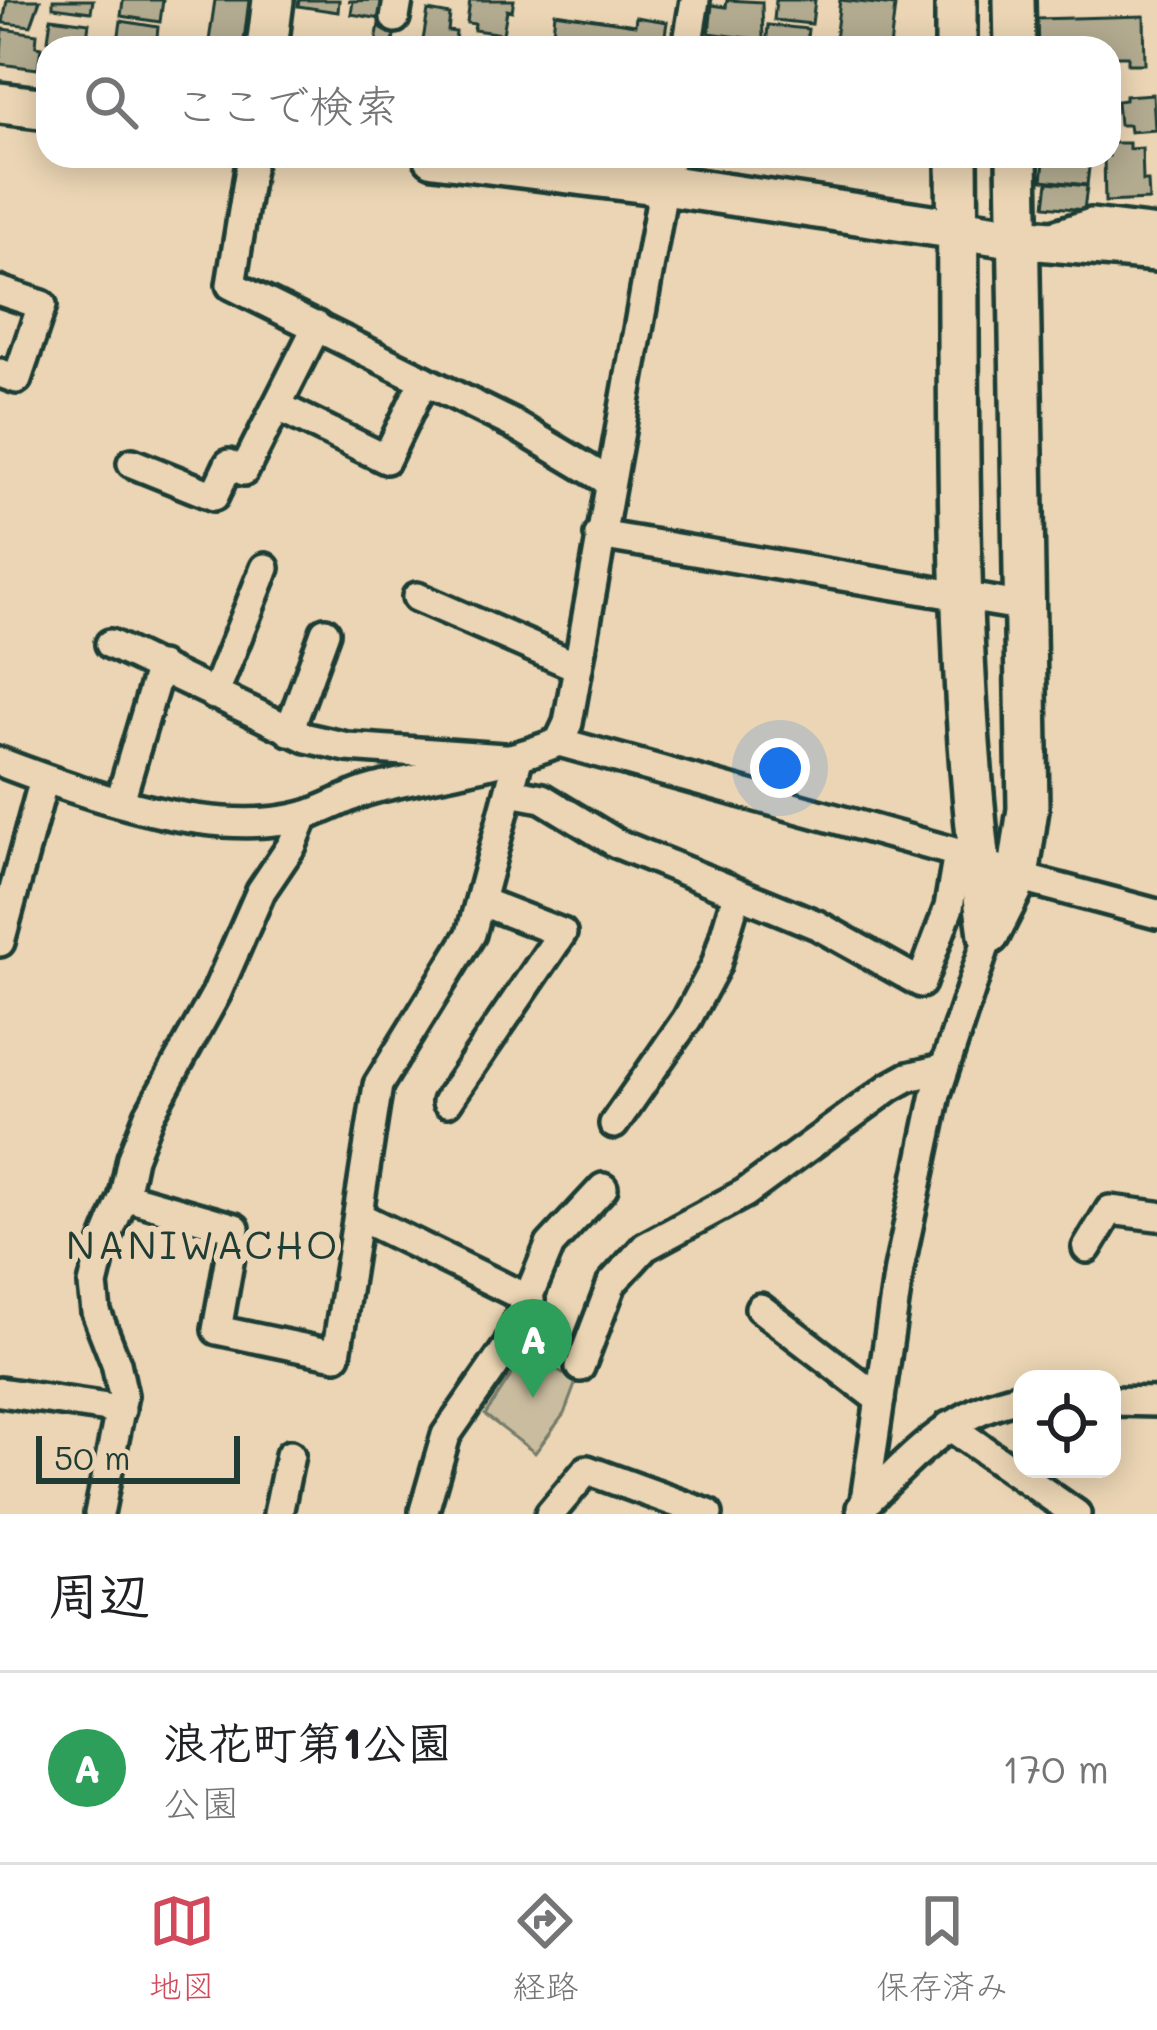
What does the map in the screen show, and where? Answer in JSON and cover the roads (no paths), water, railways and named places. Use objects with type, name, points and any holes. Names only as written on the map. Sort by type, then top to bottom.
[{"type":"street","points":[[268,36],[273,0]]},
{"type":"street","points":[[689,36],[695,0]]},
{"type":"street","points":[[956,0],[956,36]]},
{"type":"street","points":[[1014,0],[1015,36]]},
{"type":"street","points":[[0,104],[36,108]]},
{"type":"street","points":[[250,168],[231,285],[514,424],[610,482]]},
{"type":"street","points":[[632,168],[666,170],[1031,238],[1157,251]]},
{"type":"street","points":[[957,168],[969,857],[989,934]]},
{"type":"street","points":[[861,1510],[899,1269],[942,1070],[989,934],[1018,877],[1028,809],[1031,238],[1019,168]]},
{"type":"street","points":[[560,742],[568,723],[666,170]]},
{"type":"street","points":[[1031,238],[1090,223],[1157,231]]},
{"type":"street","points":[[1031,238],[1092,259],[1157,265]]},
{"type":"street","points":[[0,291],[42,305],[17,380],[0,373]]},
{"type":"street","points":[[132,463],[214,496],[229,464],[244,471],[317,326]]},
{"type":"street","points":[[277,406],[386,459],[424,380]]},
{"type":"street","points":[[599,535],[1026,607]]},
{"type":"street","points":[[214,694],[265,568]]},
{"type":"street","points":[[417,597],[578,667]]},
{"type":"street","points":[[289,730],[325,632]]},
{"type":"street","points":[[110,644],[289,730],[347,747],[518,759]]},
{"type":"street","points":[[120,801],[160,666]]},
{"type":"street","points":[[0,762],[120,801],[230,823],[304,816],[372,789],[518,759],[560,742],[1157,914]]},
{"type":"street","points":[[124,1196],[235,1228],[217,1330],[336,1354],[378,1085],[471,934],[518,759]]},
{"type":"street","points":[[0,942],[44,779]]},
{"type":"street","points":[[510,792],[542,799],[616,843],[817,925],[921,983],[969,857]]},
{"type":"street","points":[[99,1514],[121,1410],[116,1363],[96,1312],[93,1285],[101,1252],[149,1115],[216,994],[261,891],[292,845],[304,816]]},
{"type":"street","points":[[614,1124],[687,1019],[716,964],[737,894]]},
{"type":"street","points":[[447,1102],[562,933],[482,902]]},
{"type":"street","points":[[580,1367],[612,1283],[645,1247],[745,1192],[908,1077],[942,1070]]},
{"type":"street","points":[[424,1511],[446,1435],[508,1346],[550,1245],[603,1188]]},
{"type":"street","points":[[1087,1248],[1110,1210],[1157,1216]]},
{"type":"street","points":[[360,1217],[530,1300]]},
{"type":"street","points":[[760,1308],[880,1400]]},
{"type":"street","points":[[0,1392],[121,1410]]},
{"type":"street","points":[[861,1510],[949,1426],[990,1403],[1013,1399]]},
{"type":"street","points":[[1121,1401],[1157,1402]]},
{"type":"street","points":[[949,1426],[1076,1514]]},
{"type":"street","points":[[278,1514],[290,1455]]},
{"type":"street","points":[[550,1514],[586,1470],[708,1514]]},
{"type":"place","name":"浪花町第1公園","points":[[533,1398]]},
{"type":"district","name":"NANIWACHO","points":[[203,1243]]}]
